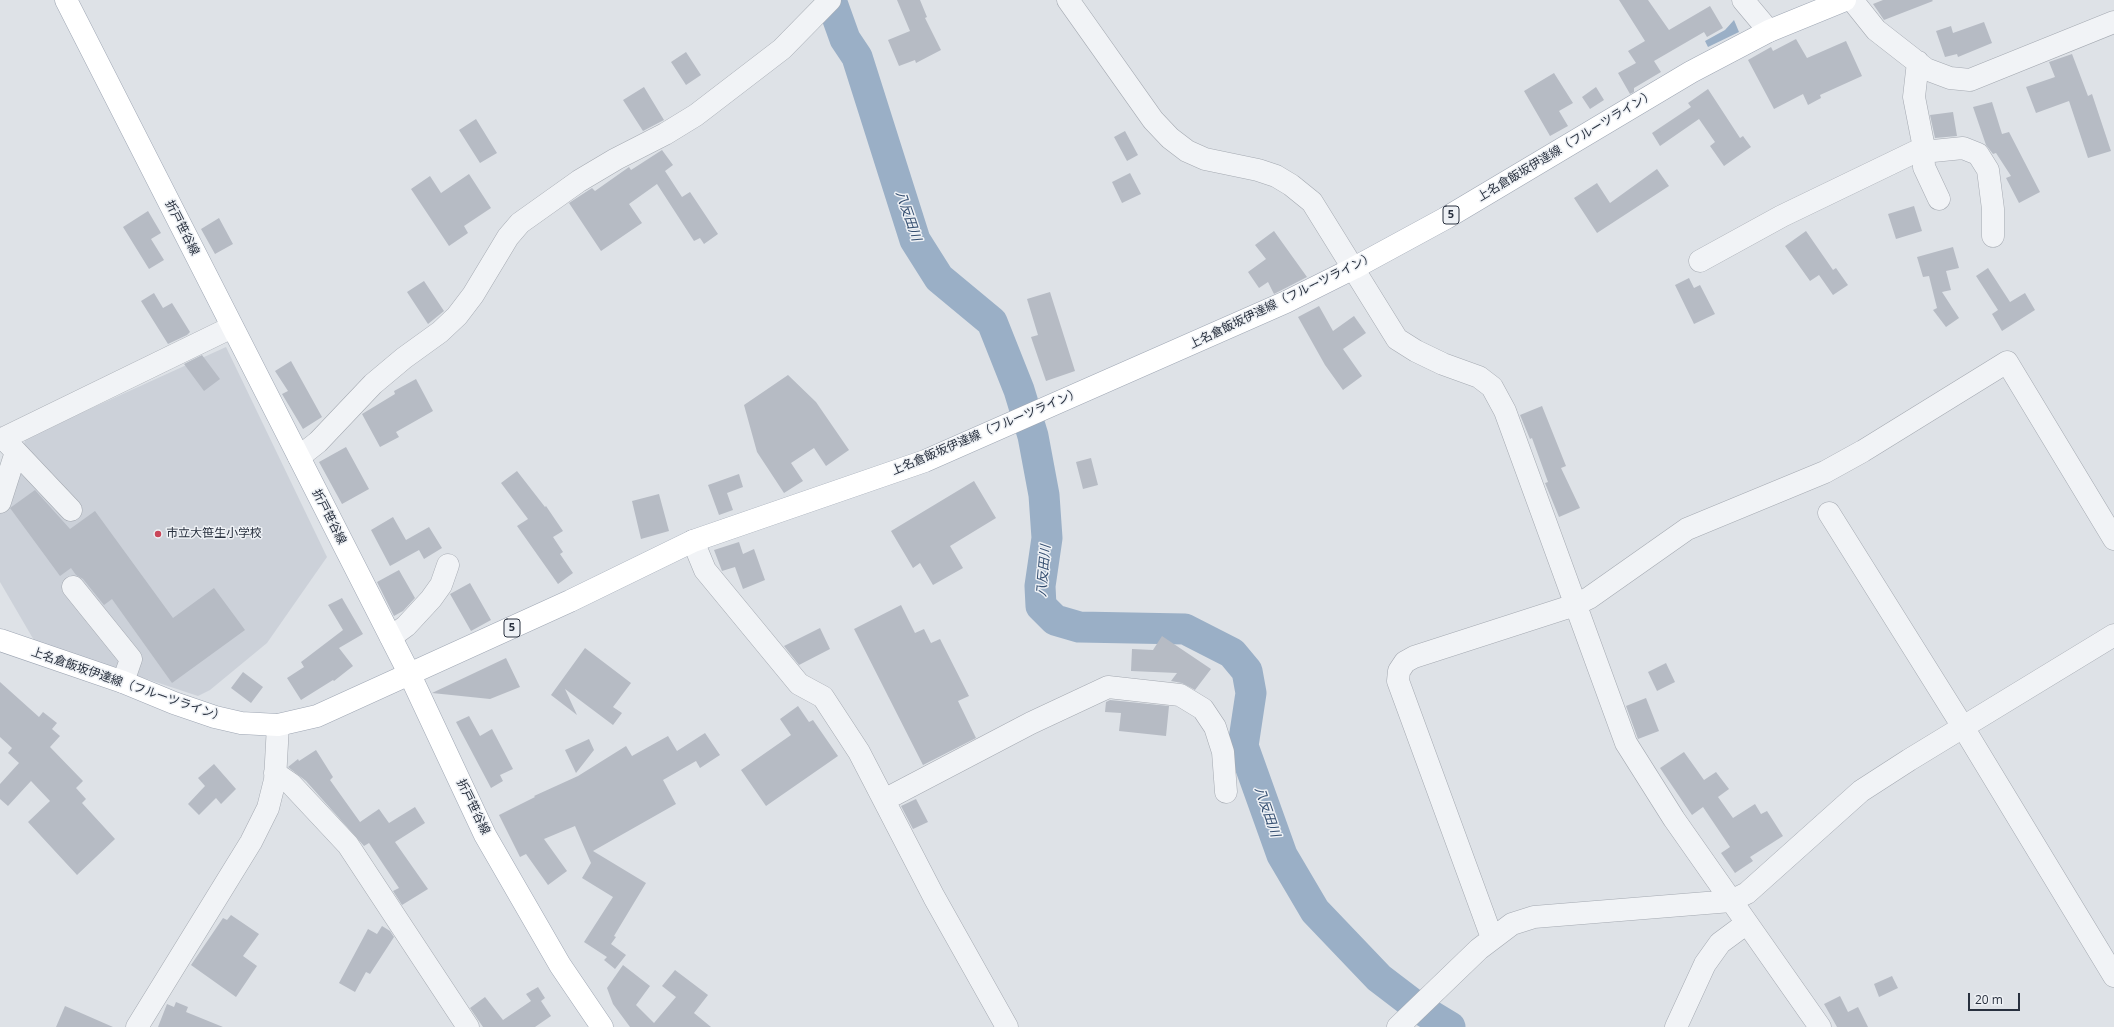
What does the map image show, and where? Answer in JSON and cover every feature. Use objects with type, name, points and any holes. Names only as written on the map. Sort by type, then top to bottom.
[{"type":"main road","name":"折戸笹谷線","points":[[66,0],[391,637],[485,834],[560,965],[602,1027]]},
{"type":"main road","name":"上名倉飯坂伊達線（フルーツライン）","points":[[0,640],[123,682],[174,703],[215,717],[241,723],[278,725],[317,716],[570,601],[693,542],[925,460],[1172,353],[1354,268],[1452,214],[1684,76],[1769,31],[1845,0]]},
{"type":"street","points":[[299,457],[318,442],[373,384],[404,358],[440,332],[457,316],[473,295],[508,237],[520,223],[586,177],[616,159],[665,134],[696,114],[782,49],[830,0]]},
{"type":"street","points":[[1068,0],[1153,120],[1170,138],[1205,159],[1258,170],[1276,176],[1291,185],[1312,202],[1397,339],[1436,361],[1479,377],[1492,387],[1505,411],[1626,743],[1650,783],[1820,1027]]},
{"type":"street","points":[[1743,0],[1769,31]]},
{"type":"street","points":[[1852,0],[1876,30],[1926,69],[1950,78],[1970,80],[2114,22]]},
{"type":"street","points":[[1918,62],[1914,97],[1923,150],[1924,167],[1939,199]]},
{"type":"street","points":[[1700,261],[1782,216],[1923,150],[1963,148],[1978,154],[1988,170],[1993,208],[1993,236]]},
{"type":"street","points":[[6,443],[232,327]]},
{"type":"street","points":[[1492,938],[1398,681],[1399,671],[1405,662],[1414,657],[1575,605],[1608,585],[1687,529],[1825,472],[1863,451],[2007,362],[2114,539]]},
{"type":"street","points":[[0,502],[6,443]]},
{"type":"street","points":[[6,443],[71,510]]},
{"type":"street","points":[[1829,513],[1963,727],[2114,976]]},
{"type":"street","points":[[693,542],[704,570],[747,624],[799,684],[822,697],[859,752],[934,897],[1007,1027]]},
{"type":"street","points":[[391,637],[406,626],[431,599],[440,584],[448,565]]},
{"type":"street","points":[[73,587],[131,659],[123,682]]},
{"type":"street","points":[[1411,1014],[1492,938],[1512,924],[1534,917],[1731,901],[1747,893],[1861,791],[2114,635]]},
{"type":"street","points":[[884,800],[1031,723],[1108,687],[1180,695],[1203,709],[1215,727],[1223,752],[1226,792]]},
{"type":"street","points":[[137,1027],[251,842],[268,808],[275,773],[278,725]]},
{"type":"street","points":[[275,773],[291,784],[348,845],[468,1027]]},
{"type":"street","points":[[1681,1025],[1693,987],[1705,964],[1720,943],[1747,923]]},
{"type":"shaded area","name":"市立大笹生小学校","points":[[226,347],[327,557],[267,643],[210,690],[198,696],[35,642],[0,582],[0,511],[26,438]]},
{"type":"water","points":[[1734,20],[1739,32],[1708,47],[1705,41],[1725,30]]},
{"type":"building","points":[[897,0],[920,0],[927,17],[925,18],[941,50],[916,63],[915,60],[899,66],[888,40],[910,31]]},
{"type":"building","points":[[1619,0],[1648,0],[1669,30],[1710,6],[1723,28],[1707,37],[1704,32],[1654,61],[1661,72],[1634,88],[1634,92],[1630,94],[1618,73],[1636,63],[1628,51],[1645,41]]},
{"type":"building","points":[[1883,0],[1933,1],[1884,20],[1873,4]]},
{"type":"building","points":[[1984,22],[1992,43],[1958,57],[1957,54],[1945,57],[1936,31],[1951,26],[1953,33]]},
{"type":"building","points":[[1796,39],[1807,58],[1846,41],[1862,76],[1820,95],[1821,98],[1808,105],[1803,94],[1774,109],[1748,60],[1771,47],[1773,51]]},
{"type":"building","points":[[686,52],[701,75],[686,85],[671,62]]},
{"type":"building","points":[[2072,54],[2088,96],[2092,94],[2111,151],[2088,158],[2069,101],[2036,113],[2026,87],[2055,77],[2049,62]]},
{"type":"building","points":[[1554,73],[1573,103],[1559,111],[1568,126],[1550,136],[1524,91]]},
{"type":"building","points":[[644,87],[664,120],[643,131],[623,100]]},
{"type":"building","points":[[1596,87],[1604,100],[1590,109],[1582,97]]},
{"type":"building","points":[[1708,89],[1740,138],[1743,136],[1751,147],[1724,166],[1710,146],[1715,142],[1699,119],[1660,146],[1652,133],[1691,107],[1688,103]]},
{"type":"building","points":[[1992,102],[2002,134],[2009,132],[2040,192],[2019,203],[2006,178],[2011,176],[1996,153],[1993,154],[1986,145],[1973,107]]},
{"type":"building","points":[[1953,112],[1957,136],[1935,138],[1930,115]]},
{"type":"building","points":[[476,119],[497,153],[480,163],[459,130]]},
{"type":"building","points":[[1125,131],[1138,155],[1127,161],[1114,137]]},
{"type":"building","points":[[662,150],[673,165],[665,171],[682,197],[690,192],[718,234],[704,244],[700,238],[694,241],[657,184],[629,204],[642,223],[601,251],[569,203],[592,188],[595,191],[629,167],[631,170]]},
{"type":"building","points":[[1657,169],[1669,186],[1597,233],[1574,198],[1597,183],[1610,203]]},
{"type":"building","points":[[1130,173],[1141,194],[1122,203],[1112,182]]},
{"type":"building","points":[[469,174],[491,208],[464,226],[468,233],[449,246],[411,189],[430,176],[441,193]]},
{"type":"building","points":[[1914,206],[1922,231],[1896,239],[1888,214]]},
{"type":"building","points":[[148,211],[161,233],[151,239],[164,260],[149,269],[123,227]]},
{"type":"building","points":[[219,218],[233,244],[215,254],[201,229]]},
{"type":"building","points":[[1274,231],[1307,277],[1274,294],[1268,282],[1259,288],[1248,272],[1266,259],[1255,245]]},
{"type":"building","points":[[1806,231],[1833,270],[1836,268],[1848,285],[1833,295],[1819,275],[1810,281],[1785,246]]},
{"type":"building","points":[[1953,247],[1959,268],[1946,271],[1951,290],[1942,292],[1959,318],[1946,327],[1933,310],[1937,308],[1929,276],[1923,277],[1917,257]]},
{"type":"building","points":[[1988,268],[2010,302],[2025,293],[2035,310],[2002,331],[1992,314],[1998,310],[1976,276]]},
{"type":"building","points":[[1689,278],[1694,288],[1700,285],[1715,314],[1694,324],[1675,285]]},
{"type":"building","points":[[424,281],[444,311],[428,324],[407,292]]},
{"type":"building","points":[[1050,292],[1075,371],[1046,381],[1031,337],[1038,335],[1027,299]]},
{"type":"building","points":[[154,293],[163,308],[172,303],[190,332],[187,335],[168,344],[141,301]]},
{"type":"building","points":[[1319,306],[1333,331],[1354,316],[1366,333],[1343,349],[1362,376],[1343,390],[1325,365],[1298,317]]},
{"type":"building","points":[[202,355],[220,379],[204,391],[184,364]]},
{"type":"building","points":[[291,361],[322,417],[303,429],[282,394],[288,391],[275,371]]},
{"type":"building","points":[[788,375],[816,402],[849,450],[826,466],[814,448],[791,463],[803,481],[784,493],[757,452],[744,405]]},
{"type":"building","points":[[416,379],[433,411],[396,432],[399,437],[380,447],[362,414],[395,394],[394,391]]},
{"type":"building","points":[[1542,406],[1566,466],[1561,468],[1580,508],[1559,517],[1545,483],[1548,482],[1532,438],[1530,439],[1520,415]]},
{"type":"building","points":[[346,447],[369,489],[342,504],[319,462]]},
{"type":"building","points":[[1091,458],[1098,485],[1083,489],[1076,462]]},
{"type":"building","points":[[517,471],[545,507],[546,506],[563,531],[553,537],[563,552],[560,554],[573,573],[558,584],[517,526],[528,519],[501,483]]},
{"type":"building","points":[[739,474],[743,487],[727,493],[733,510],[719,515],[708,485]]},
{"type":"building","points":[[974,481],[996,518],[950,546],[963,568],[933,585],[920,563],[913,568],[891,531]]},
{"type":"building","points":[[35,490],[70,529],[95,511],[173,618],[214,588],[245,630],[172,683],[112,599],[104,605],[83,579],[76,575],[71,568],[60,576],[10,508]]},
{"type":"building","points":[[659,494],[669,531],[641,539],[632,501]]},
{"type":"building","points":[[393,517],[406,540],[429,527],[442,548],[424,559],[419,550],[390,566],[371,530]]},
{"type":"building","points":[[739,542],[743,554],[754,549],[765,580],[743,589],[735,567],[722,571],[714,550]]},
{"type":"building","points":[[399,570],[415,598],[403,611],[394,616],[377,582]]},
{"type":"building","points":[[470,583],[491,620],[471,631],[450,594]]},
{"type":"building","points":[[342,598],[363,634],[339,648],[353,666],[334,681],[333,680],[301,700],[287,678],[304,667],[301,662],[343,630],[328,605]]},
{"type":"building","points":[[901,605],[915,633],[924,629],[931,643],[940,639],[969,696],[958,701],[976,738],[923,765],[854,629]]},
{"type":"building","points":[[820,628],[830,649],[799,665],[784,646]]},
{"type":"building","points":[[1162,636],[1211,669],[1195,690],[1182,683],[1171,681],[1177,673],[1131,671],[1132,649],[1153,650]]},
{"type":"building","points":[[585,648],[631,683],[613,707],[622,713],[613,725],[565,689],[577,715],[551,695]]},
{"type":"building","points":[[506,658],[520,687],[490,699],[432,693]]},
{"type":"building","points":[[1666,663],[1675,682],[1657,691],[1648,672]]},
{"type":"building","points":[[243,672],[263,687],[251,703],[231,688]]},
{"type":"building","points":[[0,682],[39,717],[43,712],[57,723],[52,729],[60,736],[50,747],[83,781],[76,788],[86,799],[82,803],[115,839],[77,875],[28,822],[50,801],[31,781],[8,806],[0,799],[0,784],[19,763],[8,753],[12,748],[0,737]]},
{"type":"building","points":[[1646,698],[1659,731],[1638,739],[1626,706]]},
{"type":"building","points":[[1110,700],[1169,706],[1166,736],[1119,731],[1121,713],[1105,712],[1106,702]]},
{"type":"building","points":[[798,706],[809,722],[813,720],[838,756],[766,806],[741,770],[791,735],[780,719]]},
{"type":"building","points":[[469,716],[480,736],[492,729],[513,769],[500,775],[503,781],[491,788],[456,722]]},
{"type":"building","points":[[705,733],[720,755],[700,768],[696,761],[663,780],[676,804],[593,851],[646,883],[614,936],[616,937],[611,944],[626,955],[615,969],[604,960],[607,957],[584,942],[613,897],[582,878],[591,863],[575,826],[544,839],[567,871],[548,885],[526,854],[520,857],[499,815],[535,797],[534,796],[578,776],[626,746],[632,756],[668,736],[677,751]]},
{"type":"building","points":[[589,739],[594,750],[576,773],[565,750]]},
{"type":"building","points":[[316,750],[333,777],[330,780],[360,822],[379,809],[389,823],[415,807],[425,823],[395,842],[428,889],[402,905],[393,891],[399,888],[369,843],[364,846],[306,781],[288,767],[298,759],[299,761]]},
{"type":"building","points":[[1684,752],[1704,780],[1716,772],[1729,789],[1718,797],[1733,818],[1755,804],[1761,814],[1767,811],[1783,836],[1750,857],[1753,861],[1735,873],[1721,853],[1730,847],[1703,807],[1692,815],[1660,768]]},
{"type":"building","points":[[214,764],[236,789],[221,804],[216,798],[199,815],[188,804],[205,786],[198,778]]},
{"type":"building","points":[[916,799],[928,822],[913,829],[901,806]]},
{"type":"building","points":[[231,915],[259,934],[243,956],[257,966],[236,997],[191,965],[223,918],[227,920]]},
{"type":"building","points":[[382,926],[390,931],[394,937],[370,974],[366,972],[355,992],[339,983],[368,929],[377,934]]},
{"type":"building","points":[[623,965],[650,986],[636,1005],[654,1023],[676,997],[662,986],[675,970],[708,995],[694,1013],[711,1027],[630,1027],[613,1004],[607,988]]},
{"type":"building","points":[[1892,976],[1898,988],[1879,997],[1874,984]]},
{"type":"building","points":[[538,987],[545,998],[541,1001],[551,1016],[535,1027],[483,1027],[470,1008],[485,997],[503,1020],[531,1001],[526,994]]},
{"type":"building","points":[[1840,996],[1848,1012],[1858,1007],[1868,1027],[1837,1027],[1824,1004]]},
{"type":"building","points":[[176,1002],[188,1007],[186,1012],[223,1027],[158,1027],[167,1004],[174,1007]]},
{"type":"building","points":[[65,1006],[113,1027],[56,1027]]},
{"type":"waterway","name":"八反田川","points":[[831,0],[845,39],[857,57],[915,240],[939,278],[992,322],[1019,390],[1033,436],[1044,495],[1047,538],[1040,586],[1041,606],[1055,620],[1079,627],[1185,629],[1232,653],[1247,671],[1251,693],[1243,746],[1282,855],[1315,911],[1379,978],[1417,1007],[1450,1027]]},
{"type":"place","name":"市立大笹生小学校","points":[[158,534]]}]
